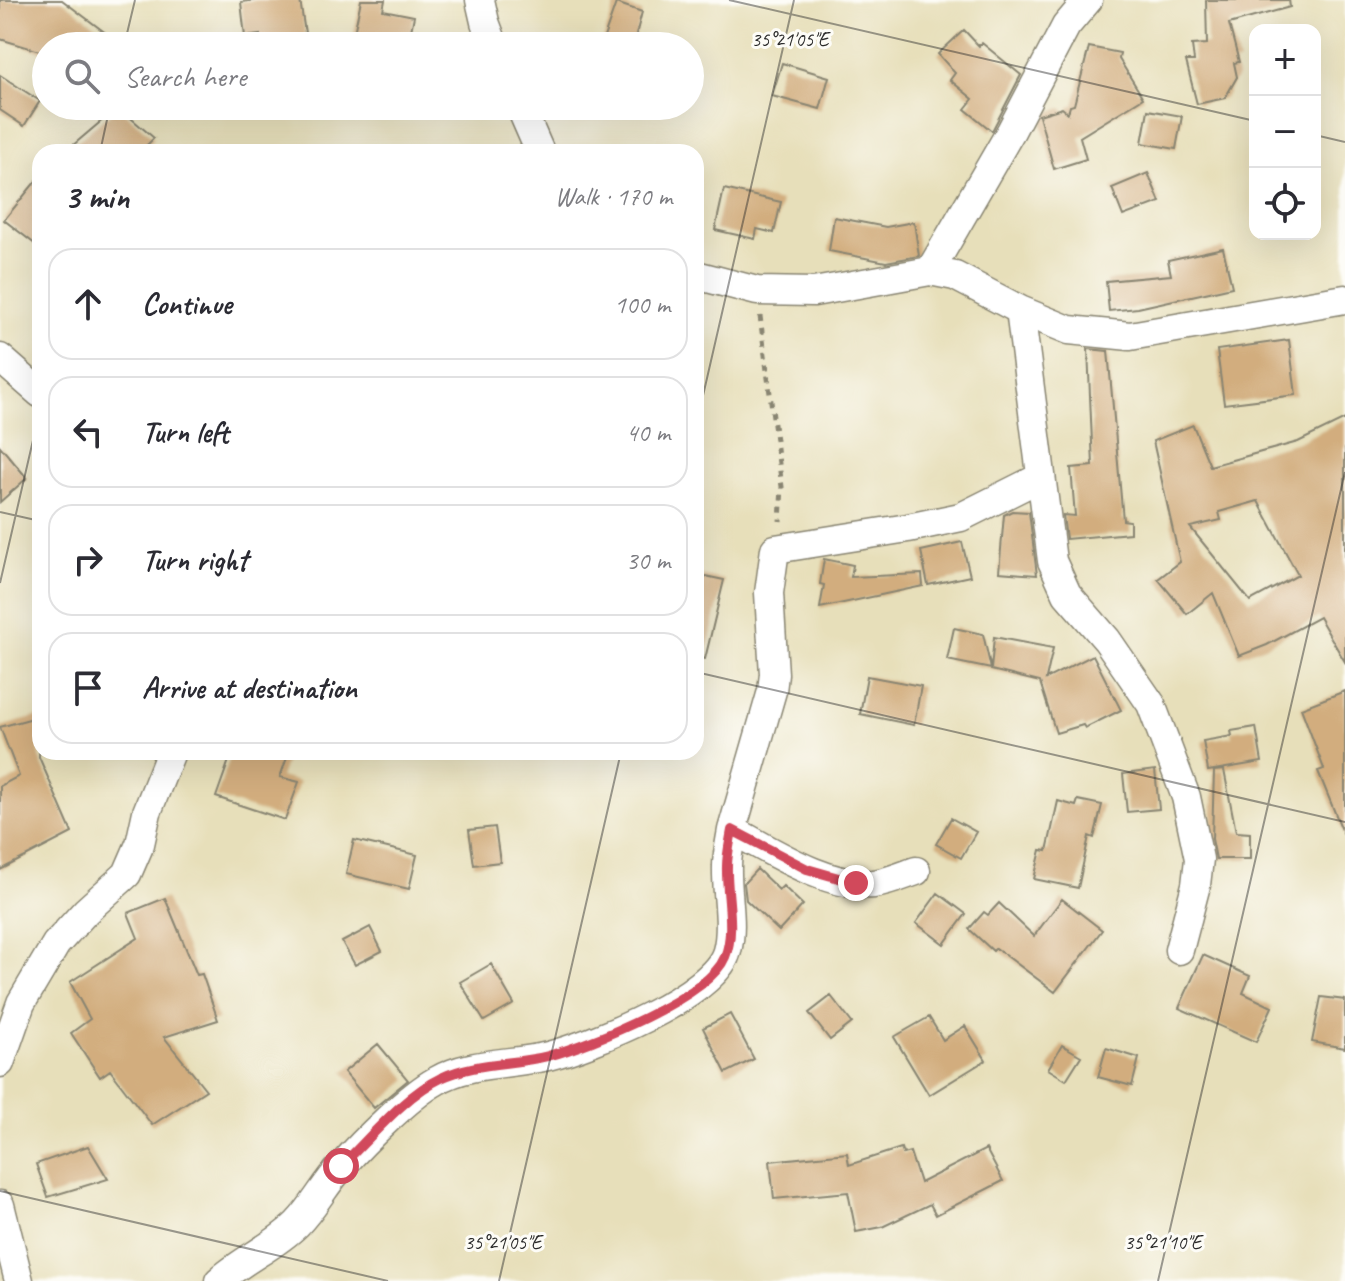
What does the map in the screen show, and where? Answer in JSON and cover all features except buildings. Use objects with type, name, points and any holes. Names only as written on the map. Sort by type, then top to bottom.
[{"type":"street","points":[[480,0],[489,32]]},
{"type":"street","points":[[930,271],[1011,131],[1066,26],[1088,0]]},
{"type":"street","points":[[526,120],[537,144]]},
{"type":"street","points":[[704,277],[757,291],[814,292],[930,271],[955,276],[1020,310],[1069,330],[1130,336],[1345,299]]},
{"type":"street","points":[[1020,310],[1052,561],[1067,594],[1115,651],[1151,704],[1186,797],[1199,859],[1196,885],[1179,950]]},
{"type":"street","points":[[0,358],[32,386]]},
{"type":"street","points":[[219,1281],[286,1235],[341,1166],[418,1092],[437,1080],[473,1067],[551,1055],[600,1038],[674,1002],[708,980],[722,962],[728,942],[726,864],[732,830],[772,691],[774,674],[769,593],[775,549],[961,517],[1041,477]]},
{"type":"street","points":[[0,1063],[21,1003],[56,944],[86,911],[127,874],[168,760]]},
{"type":"street","points":[[732,830],[807,869],[836,879],[870,884],[916,871]]},
{"type":"street","points":[[0,1205],[19,1281]]},
{"type":"path","points":[[757,291],[782,487],[775,549]]},
{"type":"route","points":[[341,1166],[418,1092],[437,1080],[473,1067],[551,1055],[600,1038],[684,996],[708,980],[722,962],[728,942],[726,864],[732,830],[807,869],[856,883]]}]
